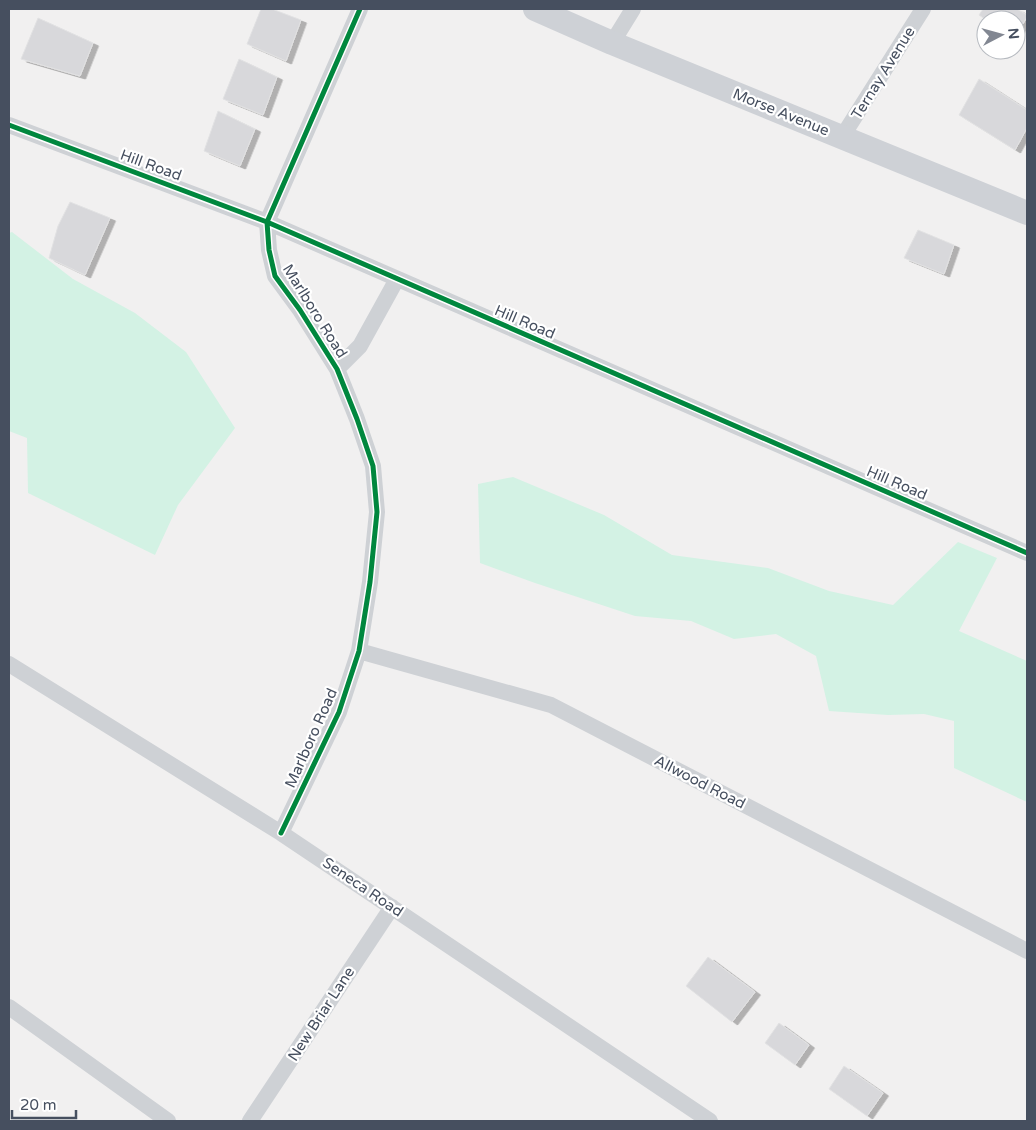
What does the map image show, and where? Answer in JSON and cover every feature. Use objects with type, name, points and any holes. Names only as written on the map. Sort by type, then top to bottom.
[{"type":"street","name":"Marlboro Road","points":[[281,832],[339,712],[359,651],[370,582],[377,512],[373,466],[357,419],[337,369],[300,310],[275,276],[269,250],[267,222],[360,9]]},
{"type":"street","name":"Morse Avenue","points":[[535,9],[612,43],[1027,213]]},
{"type":"street","points":[[612,43],[633,9]]},
{"type":"street","name":"Ternay Avenue","points":[[842,137],[923,9]]},
{"type":"street","name":"Hill Road","points":[[9,126],[267,222],[1027,554]]},
{"type":"street","name":"Marlboro Road","points":[[337,369],[360,346],[397,279]]},
{"type":"street","name":"Allwood Road","points":[[359,651],[551,705],[1027,950]]},
{"type":"street","name":"Seneca Road","points":[[9,664],[281,832],[710,1121]]},
{"type":"street","name":"New Briar Lane","points":[[250,1121],[392,907]]},
{"type":"street","points":[[9,1007],[168,1121]]},
{"type":"green space","points":[[12,232],[73,279],[135,313],[186,352],[235,428],[178,505],[155,555],[28,493],[27,438],[9,431],[9,233]]},
{"type":"green space","points":[[513,477],[604,515],[672,555],[768,568],[829,591],[893,605],[958,542],[997,558],[959,631],[1027,661],[1027,802],[954,768],[954,721],[924,714],[888,715],[829,711],[816,656],[776,634],[734,639],[691,621],[635,616],[480,563],[478,484]]},
{"type":"building","points":[[261,9],[272,9],[301,20],[286,61],[247,44]]},
{"type":"building","points":[[1017,9],[1019,10],[982,10]]},
{"type":"building","points":[[38,18],[93,43],[80,76],[21,59]]},
{"type":"building","points":[[239,59],[277,77],[263,115],[223,99]]},
{"type":"building","points":[[979,79],[1027,110],[1027,128],[1015,150],[959,115]]},
{"type":"building","points":[[218,111],[255,129],[240,166],[204,151]]},
{"type":"building","points":[[70,202],[110,218],[85,275],[49,258],[58,226]]},
{"type":"building","points":[[918,230],[954,245],[944,274],[904,258]]},
{"type":"building","points":[[708,957],[755,992],[732,1022],[686,986]]},
{"type":"building","points":[[779,1023],[809,1045],[795,1065],[765,1043]]},
{"type":"building","points":[[844,1066],[883,1093],[867,1116],[829,1089]]},
{"type":"cycle path","points":[[281,833],[339,712],[359,651],[370,582],[377,512],[373,466],[357,419],[337,369],[300,310],[275,276],[269,250],[267,222],[360,9]]},
{"type":"cycle path","points":[[9,125],[267,222],[1027,553]]}]
